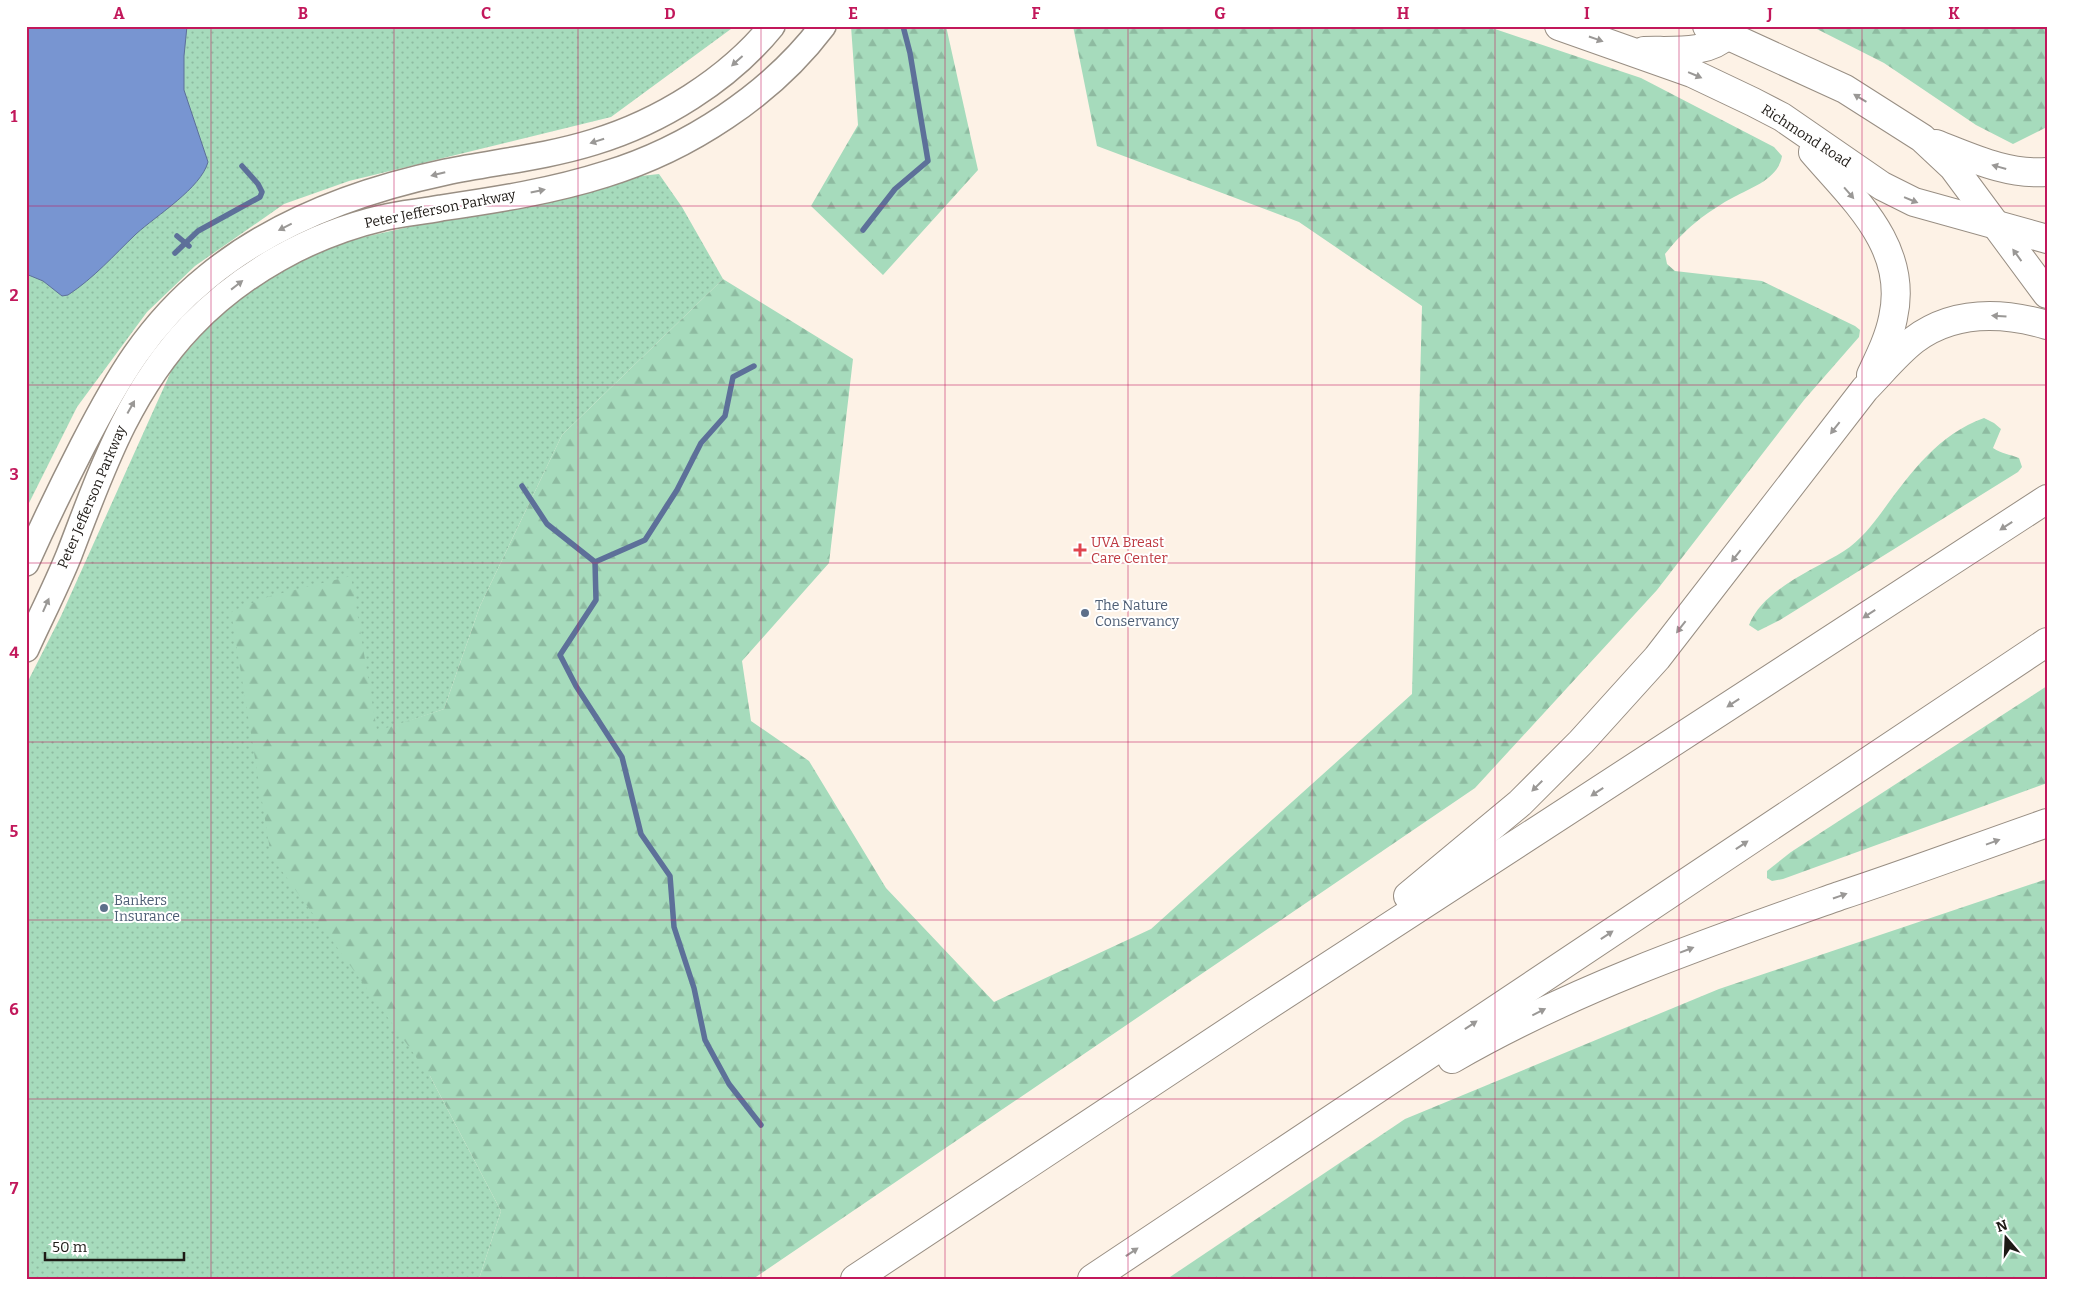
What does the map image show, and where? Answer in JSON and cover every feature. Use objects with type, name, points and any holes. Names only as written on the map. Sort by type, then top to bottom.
[{"type":"highway","name":"Richmond Road","points":[[1559,26],[1633,51],[1720,86],[1782,117],[1843,161],[1894,193],[1914,202],[2047,239]]},
{"type":"highway","points":[[1633,51],[1706,48],[1721,41],[1722,29],[1845,89],[1922,138],[1975,160],[2004,169],[2022,172],[2047,172]]},
{"type":"highway","points":[[1782,117],[1869,217],[1881,236],[1890,258],[1896,290],[1894,316],[1865,389]]},
{"type":"highway","points":[[1922,138],[1953,167],[2047,294]]},
{"type":"highway","points":[[1255,1014],[1301,970],[1383,916],[1471,845],[1520,803],[1581,742],[1657,658],[1865,389],[1914,341],[1945,323],[1970,317],[1997,316],[2025,319],[2047,325]]},
{"type":"highway","points":[[855,1279],[1255,1014],[2047,499]]},
{"type":"highway","points":[[1092,1279],[2047,642]]},
{"type":"highway","points":[[1208,1200],[1358,1117],[1479,1043],[1546,1008],[1641,968],[1728,935],[2047,823]]},
{"type":"street","name":"Peter Jefferson Parkway","points":[[26,563],[52,505],[112,388],[129,362],[153,331],[176,306],[215,272],[249,247],[287,226],[329,208],[388,187],[445,172],[592,143],[618,134],[657,116],[703,87],[731,66],[763,37],[772,26]]},
{"type":"street","name":"Peter Jefferson Parkway","points":[[26,649],[68,558],[117,433],[143,387],[190,327],[244,280],[285,255],[345,228],[384,217],[495,200],[563,186],[605,175],[672,148],[724,117],[764,87],[793,60],[823,26]]},
{"type":"green space","points":[[26,26],[735,26],[611,117],[349,181],[284,204],[195,266],[147,312],[77,407],[26,509]]},
{"type":"green space","points":[[851,26],[946,26],[978,170],[883,275],[811,206],[858,125]]},
{"type":"green space","points":[[1073,26],[1486,26],[1641,78],[1774,147],[1782,156],[1780,164],[1770,176],[1756,186],[1717,207],[1686,231],[1665,254],[1667,264],[1675,271],[1762,281],[1855,326],[1860,330],[1859,337],[1804,400],[1657,590],[1475,788],[753,1279],[479,1279],[501,1211],[430,1076],[271,856],[231,612],[270,596],[351,576],[377,731],[444,709],[480,606],[562,435],[723,279],[853,359],[829,563],[742,661],[751,721],[809,761],[886,888],[994,1002],[1151,929],[1412,694],[1422,306],[1299,222],[1097,146]]},
{"type":"green space","points":[[1811,26],[2047,26],[2047,127],[2013,144],[1976,125],[1884,63]]},
{"type":"green space","points":[[659,174],[682,207],[723,279],[562,435],[480,606],[444,709],[377,732],[430,1076],[501,1211],[479,1279],[26,1279],[26,685],[61,616],[173,367],[228,305],[287,265],[342,242],[632,177]]},
{"type":"green space","points":[[1984,418],[2001,429],[1993,448],[2019,458],[2022,467],[2018,472],[1780,620],[1758,631],[1749,625],[1756,612],[1777,591],[1804,573],[1844,551],[1861,537],[1916,468],[1940,444],[1968,425]]},
{"type":"green space","points":[[2047,686],[2047,783],[1783,879],[1772,881],[1767,878],[1767,871],[1791,852]]},
{"type":"green space","points":[[2047,879],[2047,1279],[1167,1279],[1405,1119],[1719,989]]},
{"type":"water","points":[[26,26],[187,26],[184,56],[184,90],[208,162],[204,172],[188,191],[136,234],[86,281],[68,295],[62,296],[43,281],[26,274]]},
{"type":"waterway","points":[[863,230],[895,189],[928,161],[910,53],[903,26]]},
{"type":"waterway","points":[[175,253],[198,231],[260,197],[262,192],[258,184],[242,166]]},
{"type":"waterway","points":[[177,236],[189,246]]},
{"type":"waterway","points":[[754,366],[733,377],[725,416],[701,443],[677,490],[645,540],[595,562],[596,600],[560,655],[576,686],[622,757],[641,834],[670,876],[674,927],[694,988],[705,1040],[729,1084],[761,1125]]},
{"type":"waterway","points":[[522,486],[547,524],[595,562]]},
{"type":"place","name":"UVA Breast Care Center","points":[[1080,550]]},
{"type":"place","name":"The Nature Conservancy","points":[[1085,613]]},
{"type":"place","name":"Bankers Insurance","points":[[104,908]]}]
